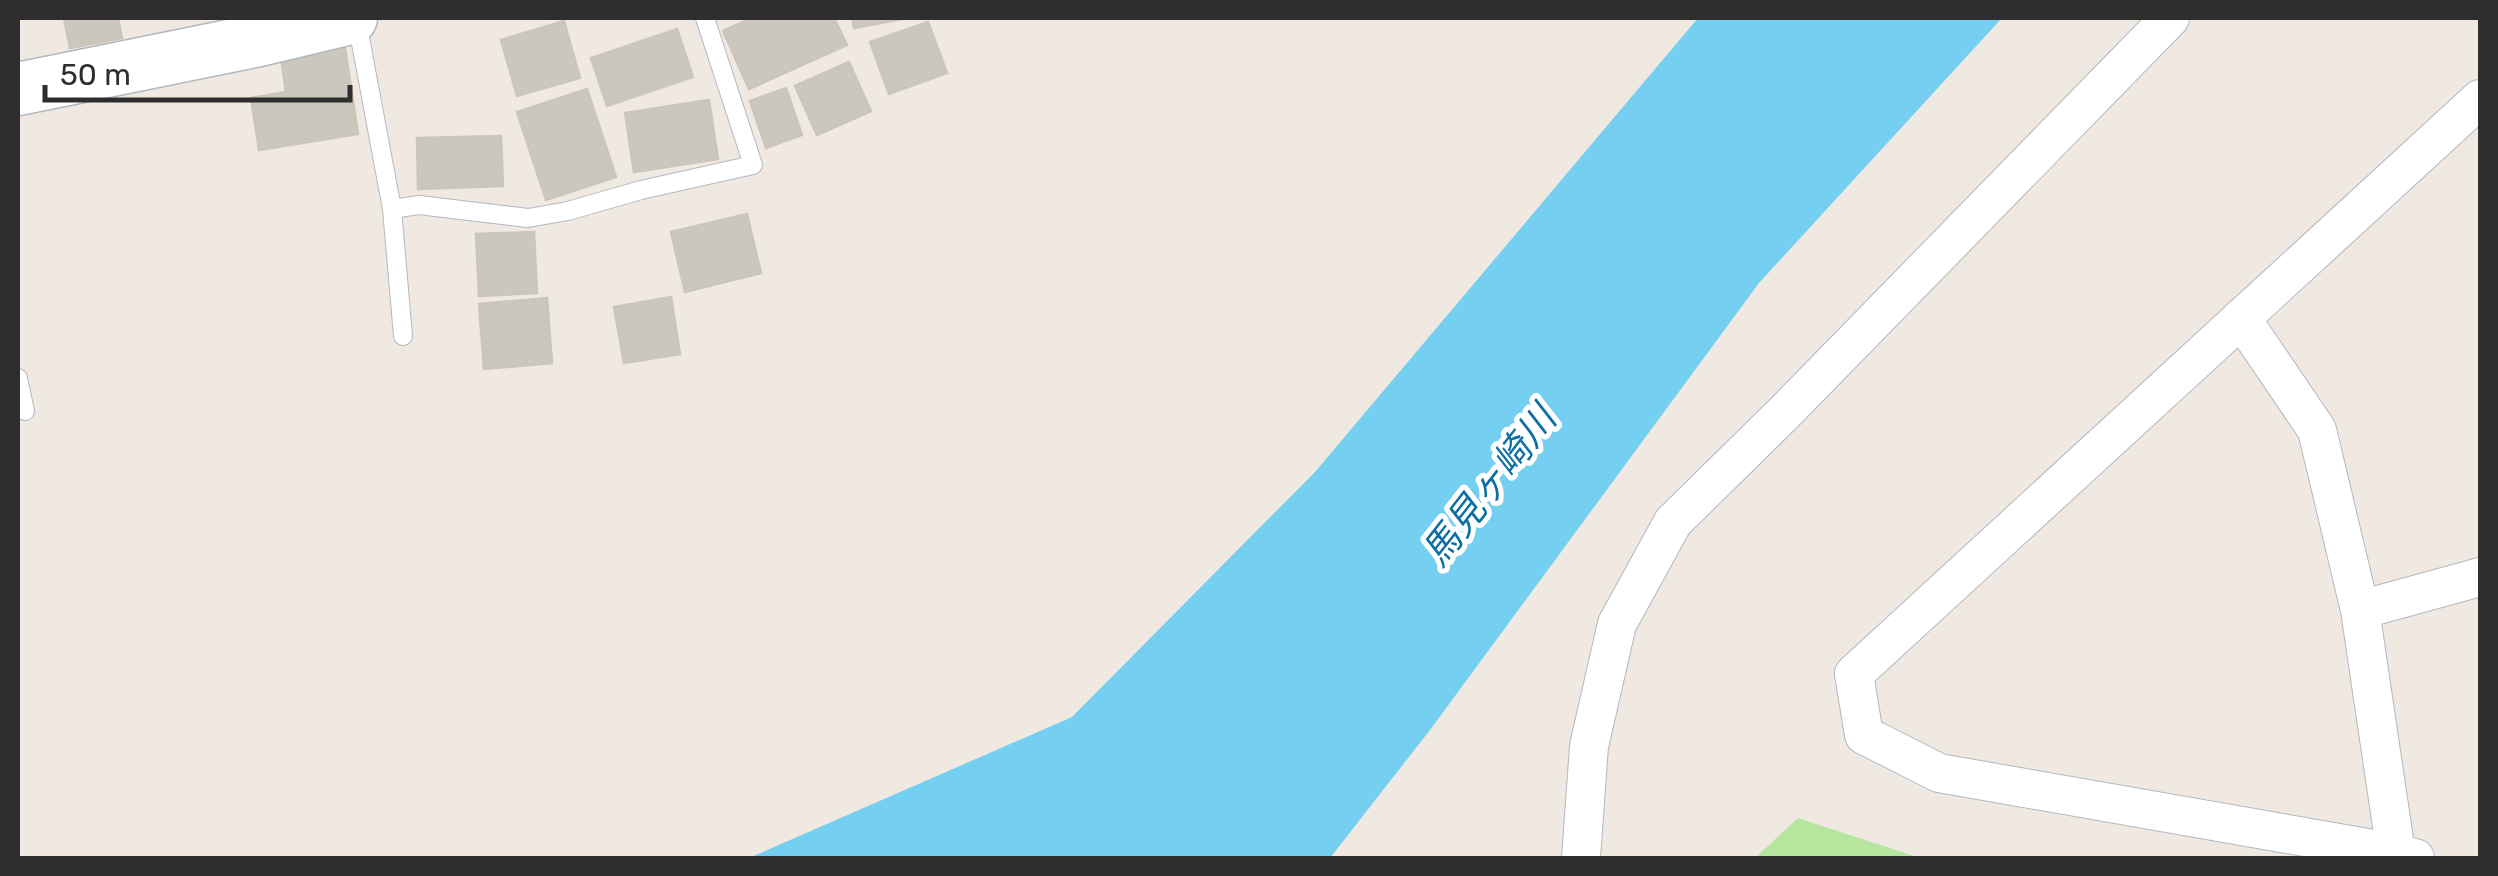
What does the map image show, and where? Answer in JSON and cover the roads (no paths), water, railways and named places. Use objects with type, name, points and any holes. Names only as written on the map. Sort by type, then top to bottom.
[{"type":"main road","points":[[18,88],[354,18]]},
{"type":"street","points":[[1582,858],[1589,746],[1617,624],[1673,522],[2170,18]]},
{"type":"street","points":[[2242,318],[2318,430],[2360,610],[2406,856],[1939,772],[1864,736],[1854,674],[2242,318],[2479,106]]},
{"type":"street","points":[[2360,610],[2480,577]]},
{"type":"lane","points":[[354,18],[392,209],[402,336]]},
{"type":"lane","points":[[392,209],[419,205],[528,218],[754,165],[705,18]]},
{"type":"lane","points":[[18,378],[25,411]]},
{"type":"water","name":"馬見ヶ崎川","points":[[1698,18],[2002,18],[1759,283],[1430,730],[1330,858],[749,858],[1072,717],[1315,472]]}]
